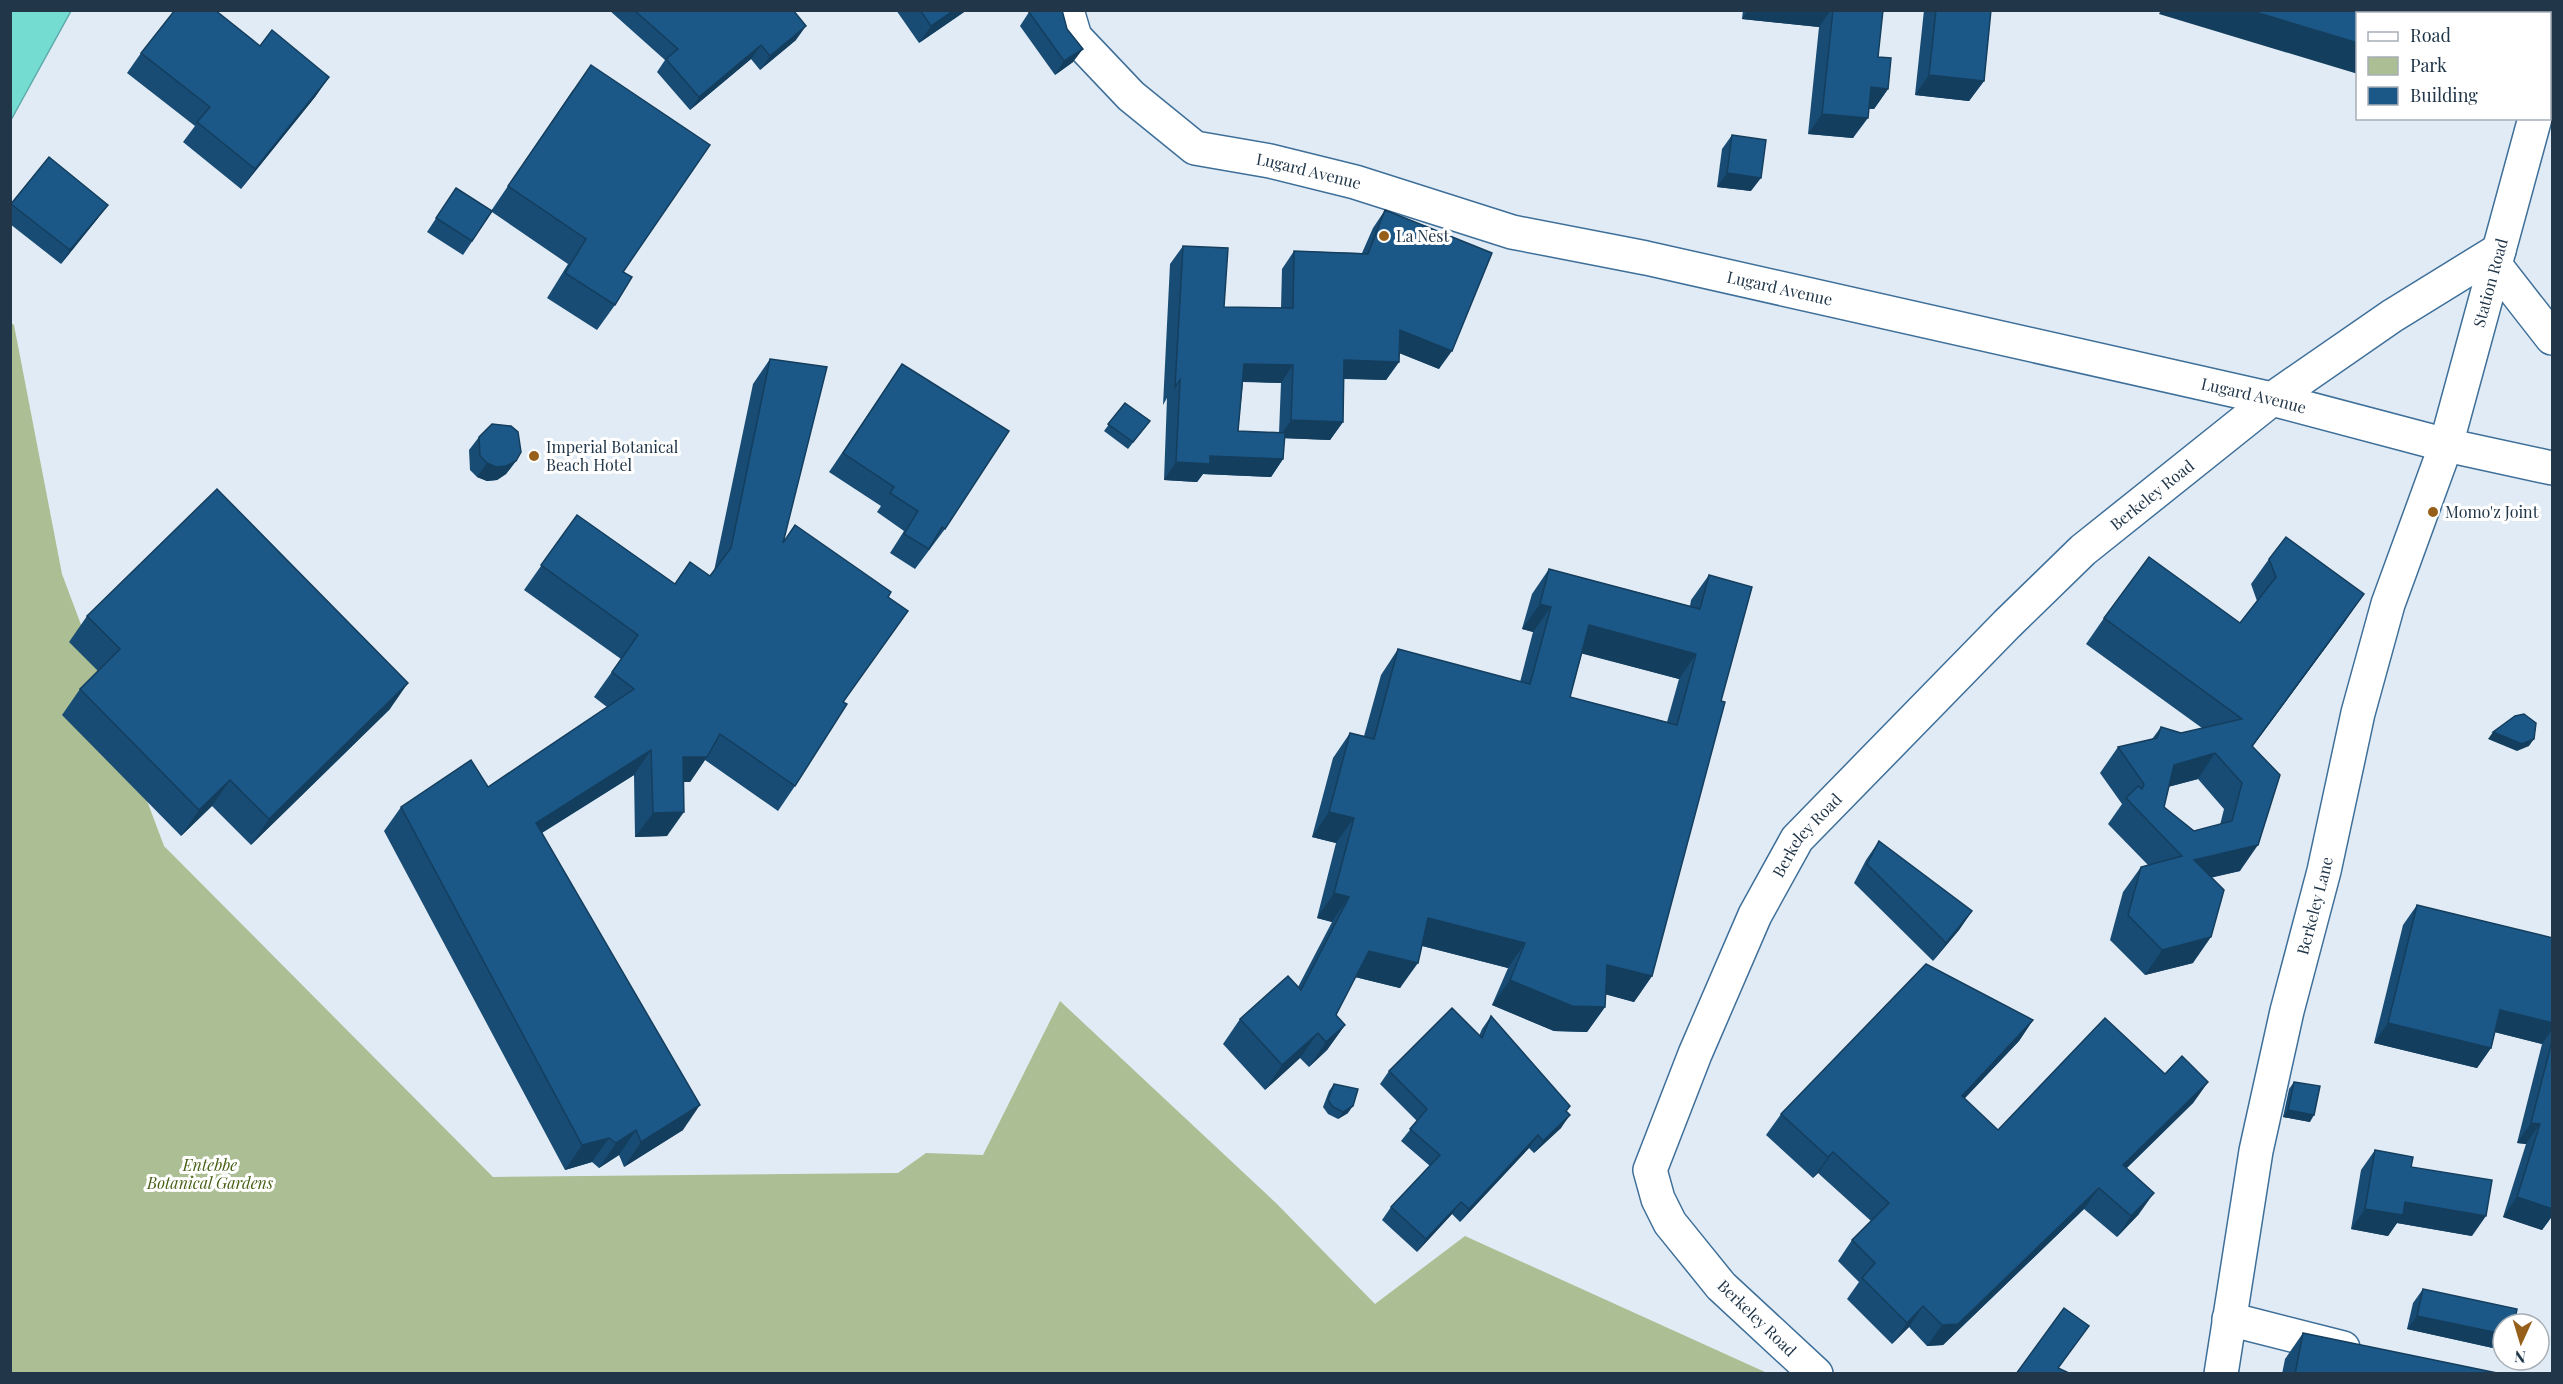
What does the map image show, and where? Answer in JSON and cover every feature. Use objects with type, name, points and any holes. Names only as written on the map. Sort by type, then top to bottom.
[{"type":"street","name":"Lugard Avenue","points":[[1067,10],[1075,37],[1131,96],[1195,148],[1270,161],[1356,182],[1512,232],[1646,258],[2272,399],[2446,445],[2553,468]]},
{"type":"street","name":"Station Road","points":[[2446,445],[2534,120]]},
{"type":"street","name":"Berkeley Road","points":[[1816,1374],[1721,1286],[1670,1223],[1658,1199],[1650,1170],[1695,1054],[1755,915],[1797,839],[2007,624],[2083,550],[2272,399],[2392,316],[2497,257]]},
{"type":"street","points":[[2497,257],[2553,338]]},
{"type":"street","name":"Berkeley Lane","points":[[2221,1374],[2256,1151],[2287,1011],[2324,871],[2358,713],[2388,604],[2446,445]]},
{"type":"street","points":[[2229,1319],[2374,1357]]},
{"type":"green space","name":"Entebbe Botanical Gardens","points":[[10,322],[14,325],[62,574],[164,846],[493,1177],[898,1173],[926,1153],[983,1155],[1060,1001],[1276,1203],[1375,1304],[1465,1236],[1765,1372],[11,1373]]},
{"type":"shaded area","points":[[10,11],[71,11],[11,120]]},
{"type":"building","points":[[175,10],[215,10],[260,46],[272,30],[329,77],[255,169],[197,122],[210,107],[141,53]]},
{"type":"building","points":[[634,10],[793,10],[806,26],[770,56],[761,45],[699,97],[666,59],[678,49]]},
{"type":"building","points":[[920,10],[954,10],[931,26]]},
{"type":"building","points":[[1031,10],[1062,10],[1067,29],[1083,49],[1064,61],[1029,12]]},
{"type":"building","points":[[1833,10],[1883,10],[1878,57],[1891,58],[1888,89],[1871,87],[1868,118],[1822,114]]},
{"type":"building","points":[[1936,10],[1991,10],[1984,81],[1929,75]]},
{"type":"building","points":[[2249,10],[2403,10],[2402,12],[2356,12],[2356,42]]},
{"type":"building","points":[[591,65],[710,145],[623,272],[632,277],[615,305],[565,273],[586,239],[508,186]]},
{"type":"building","points":[[1732,135],[1766,140],[1761,178],[1727,173]]},
{"type":"building","points":[[49,157],[108,205],[70,250],[11,204]]},
{"type":"building","points":[[456,188],[492,211],[472,241],[436,218]]},
{"type":"building","points":[[1385,210],[1492,253],[1452,351],[1400,330],[1399,362],[1344,360],[1343,422],[1291,420],[1293,365],[1244,364],[1238,431],[1285,433],[1283,459],[1210,456],[1210,464],[1176,462],[1180,380],[1175,387],[1183,246],[1228,248],[1224,307],[1293,308],[1294,251],[1368,254]]},
{"type":"building","points":[[770,359],[827,367],[783,543],[795,525],[891,592],[888,597],[908,611],[843,702],[847,704],[795,786],[720,734],[707,757],[683,757],[684,812],[653,813],[651,750],[536,823],[700,1105],[641,1142],[636,1130],[616,1143],[609,1138],[582,1145],[401,807],[471,760],[488,787],[634,689],[612,672],[638,635],[541,565],[577,515],[675,584],[690,562],[710,576],[731,548]]},
{"type":"building","points":[[902,364],[1009,431],[945,529],[942,527],[929,549],[904,534],[918,511],[890,493],[894,487],[843,453]]},
{"type":"building","points":[[1125,403],[1150,421],[1133,442],[1108,424]]},
{"type":"building","points":[[492,424],[511,426],[518,432],[521,452],[516,461],[506,466],[496,467],[487,463],[480,456],[479,437]]},
{"type":"building","points":[[217,489],[408,683],[269,819],[230,780],[199,810],[80,689],[120,649],[87,616]]},
{"type":"building","points":[[2286,537],[2364,594],[2252,746],[2280,775],[2258,845],[2194,860],[2224,890],[2211,937],[2162,950],[2128,915],[2141,867],[2182,856],[2126,798],[2138,786],[2142,789],[2144,784],[2118,747],[2157,738],[2161,727],[2181,733],[2242,719],[2104,618],[2149,557],[2240,623],[2276,577],[2269,559]],"holes":[[[2215,753],[2242,783],[2232,821],[2194,831],[2164,807],[2174,765]]]},
{"type":"building","points":[[1549,569],[1700,609],[1709,575],[1752,587],[1721,701],[1725,702],[1652,976],[1607,965],[1605,1007],[1572,1006],[1510,980],[1525,943],[1428,918],[1418,963],[1369,951],[1336,1015],[1345,1025],[1326,1042],[1318,1033],[1282,1065],[1240,1019],[1288,976],[1301,990],[1349,897],[1334,893],[1354,818],[1329,812],[1350,733],[1374,739],[1398,649],[1530,684],[1551,607],[1540,604]],"holes":[[[1589,625],[1696,654],[1677,725],[1570,697]]]},
{"type":"building","points":[[2524,714],[2536,723],[2534,739],[2522,744],[2493,732],[2515,716]]},
{"type":"building","points":[[1879,841],[1972,911],[1946,943],[1867,864]]},
{"type":"building","points":[[2417,905],[2553,938],[2553,1023],[2500,1010],[2491,1048],[2388,1023]]},
{"type":"building","points":[[1926,964],[2033,1020],[1962,1096],[1998,1130],[2105,1018],[2165,1074],[2182,1056],[2208,1082],[2123,1165],[2154,1193],[2131,1216],[2099,1188],[1958,1324],[1942,1325],[1923,1306],[1907,1323],[1862,1278],[1875,1263],[1852,1240],[1889,1203],[1833,1152],[1828,1157],[1781,1114]]},
{"type":"building","points":[[1452,1008],[1482,1038],[1491,1016],[1570,1106],[1566,1111],[1570,1115],[1543,1141],[1538,1135],[1469,1209],[1461,1202],[1426,1239],[1391,1207],[1440,1155],[1410,1129],[1427,1109],[1389,1071]]},
{"type":"building","points":[[2553,1037],[2553,1209],[2517,1197],[2540,1124],[2531,1123]]},
{"type":"building","points":[[2294,1082],[2320,1086],[2314,1115],[2288,1110]]},
{"type":"building","points":[[1334,1084],[1358,1089],[1353,1106],[1343,1112],[1333,1107],[1328,1100]]},
{"type":"building","points":[[2375,1150],[2413,1157],[2411,1167],[2492,1180],[2486,1216],[2405,1202],[2403,1215],[2365,1209]]},
{"type":"building","points":[[2423,1289],[2517,1309],[2516,1312],[2491,1312],[2491,1331],[2417,1316]]},
{"type":"building","points":[[2064,1308],[2089,1326],[2058,1368],[2071,1374],[2016,1374]]},
{"type":"building","points":[[2303,1333],[2502,1374],[2295,1374]]},
{"type":"place","name":"La Nest","points":[[1384,236]]},
{"type":"place","name":"Imperial Botanical Beach Hotel","points":[[534,456]]},
{"type":"place","name":"Momo'z Joint","points":[[2433,512]]}]
